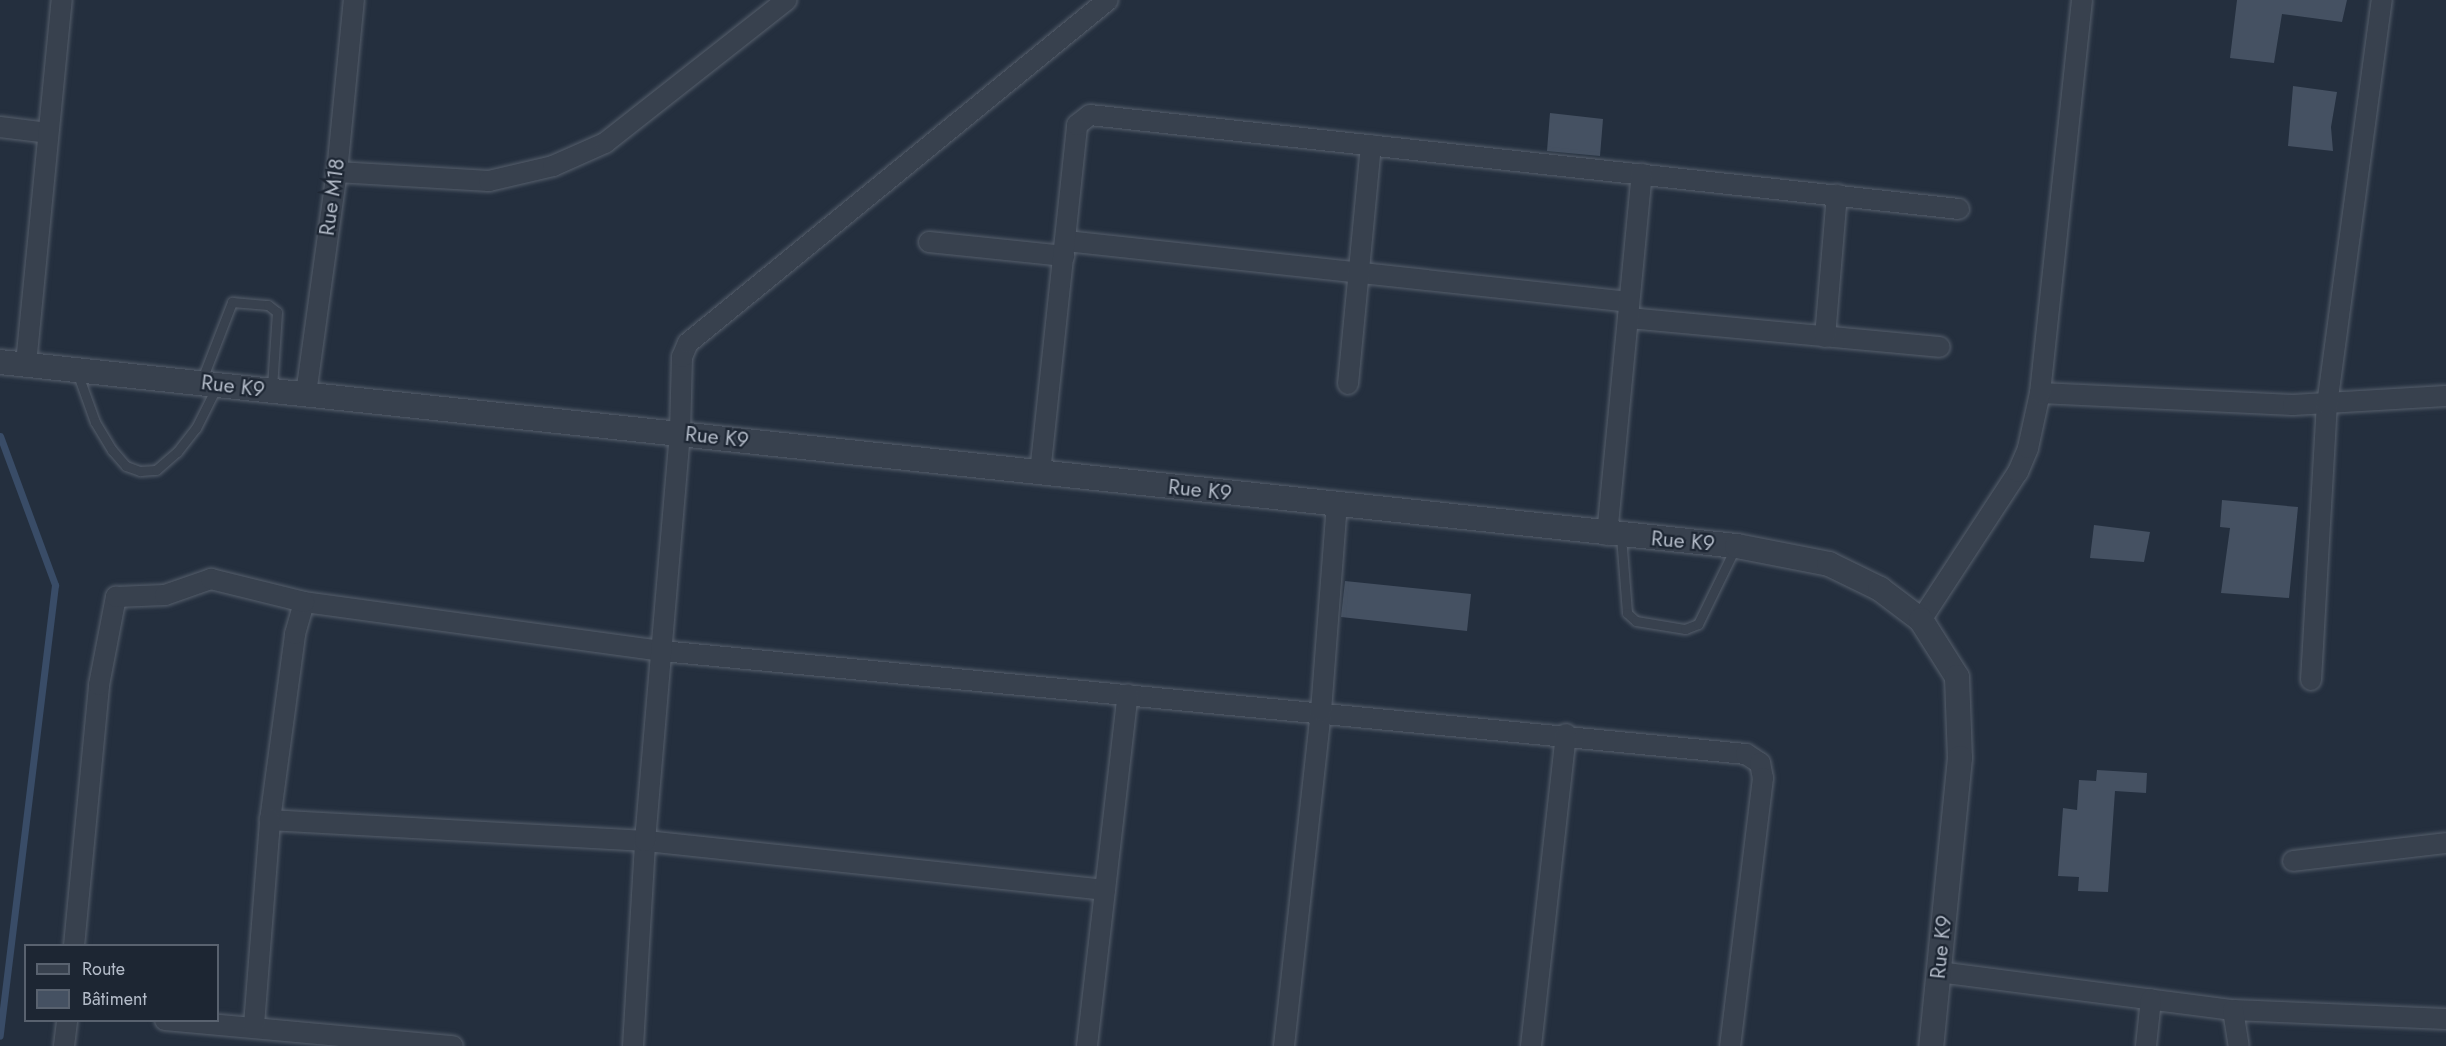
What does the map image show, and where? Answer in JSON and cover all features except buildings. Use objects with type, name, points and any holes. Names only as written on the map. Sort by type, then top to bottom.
[{"type":"street","points":[[26,364],[62,0]]},
{"type":"street","name":"Rue M18","points":[[306,394],[337,172],[354,0]]},
{"type":"street","points":[[337,172],[489,181],[553,166],[605,143],[787,0]]},
{"type":"street","points":[[633,1046],[645,841],[680,433],[682,357],[688,343],[1108,0]]},
{"type":"street","points":[[1922,620],[2018,472],[2040,393],[2082,0]]},
{"type":"street","points":[[2311,680],[2327,405],[2382,0]]},
{"type":"street","points":[[1040,473],[1077,125],[1090,116],[1959,209]]},
{"type":"street","points":[[0,127],[48,133]]},
{"type":"street","points":[[1348,384],[1361,273],[1371,145]]},
{"type":"street","points":[[1614,535],[1629,310],[1642,174]]},
{"type":"street","points":[[1825,337],[1837,195]]},
{"type":"street","points":[[929,242],[1065,249],[1361,273],[1825,337],[1940,347]]},
{"type":"street","name":"Rue K9","points":[[0,362],[680,433],[1614,535],[1737,546],[1828,564],[1880,589],[1922,620],[1957,678],[1960,758],[1931,1046]]},
{"type":"street","points":[[2040,393],[2327,405],[2446,396]]},
{"type":"street","points":[[1284,1046],[1321,711],[1337,504]]},
{"type":"street","points":[[74,944],[100,677],[116,597],[165,595],[212,579],[304,602],[662,651],[1566,734],[1746,754],[1760,763],[1763,778],[1730,1046]]},
{"type":"street","points":[[254,1025],[270,820],[293,645],[304,602]]},
{"type":"street","points":[[1087,1046],[1128,694]]},
{"type":"street","points":[[1531,1046],[1566,734]]},
{"type":"street","points":[[270,820],[645,841],[1105,890]]},
{"type":"street","points":[[2293,861],[2446,843]]},
{"type":"street","points":[[1938,972],[2233,1011],[2446,1019]]},
{"type":"street","points":[[2146,1046],[2151,999]]},
{"type":"street","points":[[2233,1011],[2239,1046]]},
{"type":"street","points":[[64,1046],[67,1022]]},
{"type":"street","points":[[201,1022],[254,1025],[453,1046]]},
{"type":"lane","points":[[76,370],[95,422],[112,450],[126,466],[140,471],[156,470],[177,452],[196,428],[232,302],[268,305],[277,312],[271,391]]},
{"type":"lane","points":[[1614,535],[1627,613],[1635,621],[1685,629],[1698,624],[1737,546]]},
{"type":"waterway","points":[[0,436],[55,585],[0,1036]]}]
